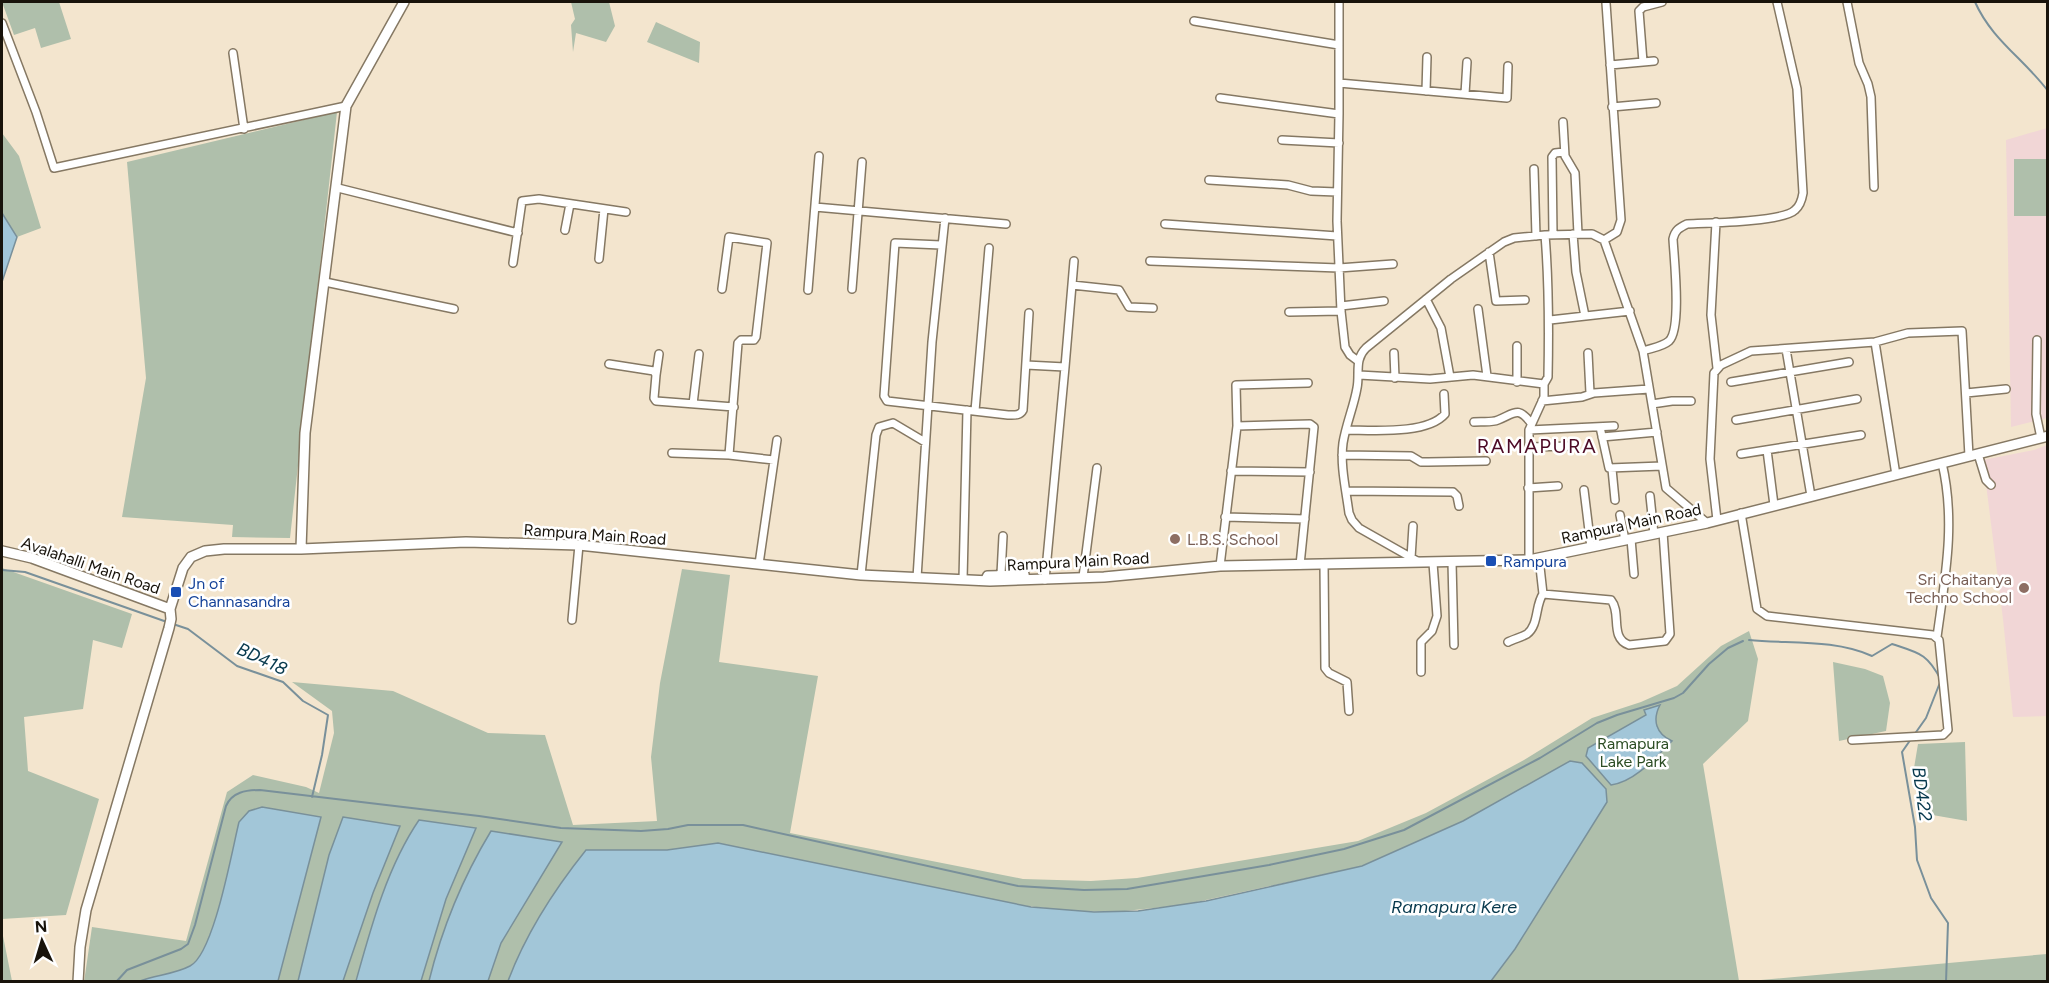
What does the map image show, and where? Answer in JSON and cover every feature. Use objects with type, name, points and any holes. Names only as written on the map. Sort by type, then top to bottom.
[{"type":"main road","points":[[301,549],[305,433],[338,188],[346,106],[404,2]]},
{"type":"main road","name":"Rampura Main Road","points":[[170,619],[183,568],[191,557],[205,551],[224,549],[301,549],[466,542],[579,545],[861,575],[984,581],[1104,577],[1220,566],[1529,560],[1712,521],[2044,437]]},
{"type":"main road","name":"Avalahalli Main Road","points":[[2,551],[32,558],[170,619]]},
{"type":"main road","points":[[78,981],[80,947],[86,910],[170,619]]},
{"type":"street","points":[[1339,2],[1340,114],[1337,236],[1345,347],[1358,361]]},
{"type":"street","points":[[1643,62],[1639,11],[1643,7],[1662,2]]},
{"type":"street","points":[[1642,351],[1661,346],[1674,334],[1677,314],[1674,232],[1687,224],[1786,215],[1795,211],[1800,203],[1803,193],[1797,89],[1777,2]]},
{"type":"street","points":[[1847,2],[1859,63],[1871,97],[1874,187]]},
{"type":"street","points":[[1604,240],[1617,232],[1621,220],[1606,3]]},
{"type":"street","points":[[1194,21],[1339,45]]},
{"type":"street","points":[[2,23],[36,112],[54,168],[346,106]]},
{"type":"street","points":[[233,53],[244,129]]},
{"type":"street","points":[[1426,90],[1427,57]]},
{"type":"street","points":[[1610,65],[1654,61]]},
{"type":"street","points":[[1466,94],[1467,62]]},
{"type":"street","points":[[1339,83],[1507,98],[1508,66]]},
{"type":"street","points":[[1220,98],[1340,114]]},
{"type":"street","points":[[1612,107],[1656,103]]},
{"type":"street","points":[[1563,122],[1564,152],[1575,172],[1576,272],[1585,316]]},
{"type":"street","points":[[1282,140],[1339,143]]},
{"type":"street","points":[[1529,560],[1530,427],[1542,401],[1544,384],[1548,377],[1552,157],[1555,153],[1564,152]]},
{"type":"street","points":[[808,290],[819,156]]},
{"type":"street","points":[[852,289],[862,162]]},
{"type":"street","points":[[1534,169],[1536,236]]},
{"type":"street","points":[[1209,180],[1288,185],[1311,191],[1337,192]]},
{"type":"street","points":[[338,188],[518,233]]},
{"type":"street","points":[[513,263],[522,201],[539,199],[626,212]]},
{"type":"street","points":[[565,230],[570,204]]},
{"type":"street","points":[[815,207],[1006,224]]},
{"type":"street","points":[[599,259],[604,209]]},
{"type":"street","points":[[917,578],[925,442],[945,218]]},
{"type":"street","points":[[1716,222],[1711,315],[1717,368]]},
{"type":"street","points":[[1165,224],[1337,236]]},
{"type":"street","points":[[1421,563],[1359,528],[1349,513],[1342,455],[1358,386],[1358,361],[1366,348],[1426,299],[1489,252],[1514,238],[1592,234],[1604,240],[1642,351],[1668,490],[1712,521]]},
{"type":"street","points":[[722,289],[729,237],[767,243],[756,337],[754,340],[741,340],[738,343],[729,455]]},
{"type":"street","points":[[941,245],[895,243],[884,396],[890,403],[1017,415],[1021,413],[1029,313]]},
{"type":"street","points":[[963,580],[971,410],[989,248]]},
{"type":"street","points":[[1489,252],[1496,301],[1525,300]]},
{"type":"street","points":[[1045,580],[1074,261]]},
{"type":"street","points":[[1150,261],[1339,268],[1393,264]]},
{"type":"street","points":[[325,282],[454,309]]},
{"type":"street","points":[[1072,285],[1119,290],[1129,307],[1153,308]]},
{"type":"street","points":[[1426,299],[1441,328],[1450,377]]},
{"type":"street","points":[[1289,312],[1341,309],[1384,301]]},
{"type":"street","points":[[1478,309],[1487,376]]},
{"type":"street","points":[[1550,320],[1630,311]]},
{"type":"street","points":[[1712,521],[1710,459],[1714,373],[1717,368],[1750,351],[1875,342],[1908,333],[1962,331],[1973,455],[1991,485]]},
{"type":"street","points":[[2037,340],[2036,414],[2044,437]]},
{"type":"street","points":[[1875,342],[1896,475]]},
{"type":"street","points":[[1517,346],[1517,382]]},
{"type":"street","points":[[1786,349],[1811,496]]},
{"type":"street","points":[[1394,353],[1395,378]]},
{"type":"street","points":[[1588,353],[1590,393]]},
{"type":"street","points":[[659,354],[654,398],[656,401],[734,407]]},
{"type":"street","points":[[693,404],[699,354]]},
{"type":"street","points":[[1731,382],[1849,362]]},
{"type":"street","points":[[609,364],[654,371],[656,375]]},
{"type":"street","points":[[1026,365],[1065,367]]},
{"type":"street","points":[[1359,375],[1430,379],[1487,376],[1544,384]]},
{"type":"street","points":[[1220,566],[1237,426],[1236,385],[1308,383]]},
{"type":"street","points":[[1542,401],[1582,397],[1590,393],[1649,389]]},
{"type":"street","points":[[1966,393],[2006,389]]},
{"type":"street","points":[[1346,430],[1398,430],[1433,422],[1445,414],[1444,394]]},
{"type":"street","points":[[1736,420],[1857,399]]},
{"type":"street","points":[[1652,404],[1691,401]]},
{"type":"street","points":[[1474,422],[1496,421],[1517,412],[1524,414],[1530,427]]},
{"type":"street","points":[[861,575],[876,435],[879,427],[893,423],[925,442]]},
{"type":"street","points":[[1237,426],[1313,425],[1314,427],[1300,565]]},
{"type":"street","points":[[1530,427],[1600,428],[1614,426]]},
{"type":"street","points":[[1600,428],[1607,465],[1612,469],[1662,466]]},
{"type":"street","points":[[1602,437],[1657,432]]},
{"type":"street","points":[[1741,454],[1861,435]]},
{"type":"street","points":[[759,564],[777,440]]},
{"type":"street","points":[[1529,447],[1572,446]]},
{"type":"street","points":[[1767,450],[1774,505]]},
{"type":"street","points":[[672,453],[729,455],[774,460]]},
{"type":"street","points":[[1342,455],[1411,456],[1421,462],[1486,461]]},
{"type":"street","points":[[1852,740],[1943,735],[1948,730],[1937,637],[1950,545],[1947,489],[1942,463]]},
{"type":"street","points":[[1083,577],[1097,468]]},
{"type":"street","points":[[1612,469],[1615,500]]},
{"type":"street","points":[[1231,471],[1310,472]]},
{"type":"street","points":[[1528,488],[1558,486]]},
{"type":"street","points":[[1584,490],[1591,547]]},
{"type":"street","points":[[1346,491],[1453,492],[1457,496],[1459,507]]},
{"type":"street","points":[[1543,594],[1611,600],[1615,606],[1617,632],[1624,643],[1629,645],[1665,641],[1670,634],[1659,533],[1650,496]]},
{"type":"street","points":[[1741,513],[1758,609],[1761,613],[1767,616],[1937,637]]},
{"type":"street","points":[[1620,515],[1628,539],[1634,574]]},
{"type":"street","points":[[1226,517],[1305,519]]},
{"type":"street","points":[[1411,558],[1413,526]]},
{"type":"street","points":[[1001,574],[1003,536]]},
{"type":"street","points":[[572,620],[579,545]]},
{"type":"street","points":[[1508,642],[1527,634],[1532,628],[1543,594],[1539,558]]},
{"type":"street","points":[[1452,562],[1454,645]]},
{"type":"street","points":[[1422,672],[1421,642],[1432,631],[1437,616],[1433,563]]},
{"type":"street","points":[[1324,564],[1326,668],[1329,673],[1347,682],[1349,711]]},
{"type":"street","points":[[984,581],[987,575],[1001,574],[1024,574],[1026,580]]},
{"type":"shaded area","points":[[2047,128],[2047,418],[2011,427],[2006,140]]},
{"type":"shaded area","name":"Sri Chaitanya Techno School","points":[[2047,445],[2047,716],[2013,717],[1983,460],[2034,450]]},
{"type":"green space","points":[[2,2],[59,2],[71,39],[41,48],[35,28],[14,35]]},
{"type":"green space","points":[[571,2],[609,2],[615,26],[606,42],[576,33],[573,52],[571,25],[575,19]]},
{"type":"green space","points":[[656,22],[700,42],[699,63],[647,42]]},
{"type":"green space","points":[[337,112],[290,538],[232,537],[233,525],[122,517],[146,378],[127,162]]},
{"type":"green space","points":[[2,133],[19,156],[41,228],[17,237],[2,213]]},
{"type":"green space","points":[[2014,159],[2047,159],[2047,216],[2014,216]]},
{"type":"green space","points":[[2,568],[132,614],[122,648],[93,640],[83,709],[24,717],[28,771],[99,799],[66,915],[2,919]]},
{"type":"green space","name":"Ramapura Lake Park","points":[[682,569],[730,575],[719,662],[818,676],[790,833],[1023,879],[1091,881],[1137,878],[1358,841],[1426,813],[1524,760],[1592,718],[1641,702],[1677,686],[1721,646],[1749,631],[1758,659],[1748,721],[1703,764],[1739,981],[1491,981],[1515,949],[1607,802],[1463,821],[1362,866],[1183,905],[1115,912],[1073,911],[1010,904],[718,843],[667,850],[586,850],[542,912],[508,981],[84,982],[92,927],[186,941],[227,792],[253,775],[306,787],[319,793],[334,733],[332,711],[292,682],[393,691],[488,733],[545,735],[573,825],[657,821],[651,757],[660,683]]},
{"type":"green space","points":[[1833,662],[1865,669],[1883,676],[1890,703],[1886,731],[1839,741]]},
{"type":"green space","points":[[1965,742],[1967,821],[1921,813],[1914,768],[1918,744]]},
{"type":"green space","points":[[2,931],[12,981],[2,981]]},
{"type":"green space","points":[[2047,954],[2047,981],[1750,981]]},
{"type":"water","points":[[2,213],[17,237],[2,282]]},
{"type":"water","points":[[1660,705],[1656,716],[1657,726],[1662,735],[1672,741],[1637,774],[1611,785],[1586,756],[1588,748],[1646,715],[1644,710]]},
{"type":"water","name":"Ramapura Kere","points":[[1570,761],[1582,763],[1606,789],[1607,802],[1515,949],[1491,981],[508,981],[523,946],[542,912],[586,850],[667,850],[718,843],[1031,907],[1094,912],[1138,911],[1206,901],[1362,866],[1463,821]]},
{"type":"water","points":[[262,807],[321,817],[278,981],[140,981],[184,969],[199,958],[207,942],[221,900],[239,822],[249,811]]},
{"type":"water","points":[[343,817],[400,826],[373,893],[343,981],[298,981],[329,855]]},
{"type":"water","points":[[419,820],[476,828],[446,899],[421,981],[356,981],[389,877]]},
{"type":"water","points":[[491,831],[562,842],[501,943],[488,981],[429,981],[454,904]]},
{"type":"waterway","points":[[1975,2],[1999,38],[2048,91]]},
{"type":"waterway","name":"BD418","points":[[2,570],[25,572],[167,622]]},
{"type":"waterway","name":"BD418","points":[[173,624],[188,629],[237,666],[283,682],[303,701],[328,715],[312,797]]},
{"type":"waterway","name":"BD422","points":[[1749,640],[1843,647],[1872,656],[1892,644],[1921,655],[1931,664],[1941,680],[1926,718],[1914,735]]},
{"type":"waterway","points":[[116,982],[127,970],[181,949],[188,944],[226,806],[232,798],[245,791],[260,790],[561,828],[641,831],[688,825],[743,825],[1018,886],[1084,890],[1127,889],[1269,865],[1344,849],[1404,830],[1540,758],[1597,723],[1683,693],[1709,664],[1728,648],[1743,641]]},
{"type":"waterway","name":"BD422","points":[[1911,739],[1902,752],[1915,827],[1917,860],[1931,898],[1948,923],[1946,982]]},
{"type":"place","name":"L.B.S. School","points":[[1175,539]]},
{"type":"place","name":"Rampura","points":[[1491,561]]},
{"type":"place","name":"Sri Chaitanya Techno School","points":[[2024,588]]},
{"type":"place","name":"Jn of Channasandra","points":[[176,592]]},
{"type":"district","name":"RAMAPURA","points":[[1537,446]]}]
